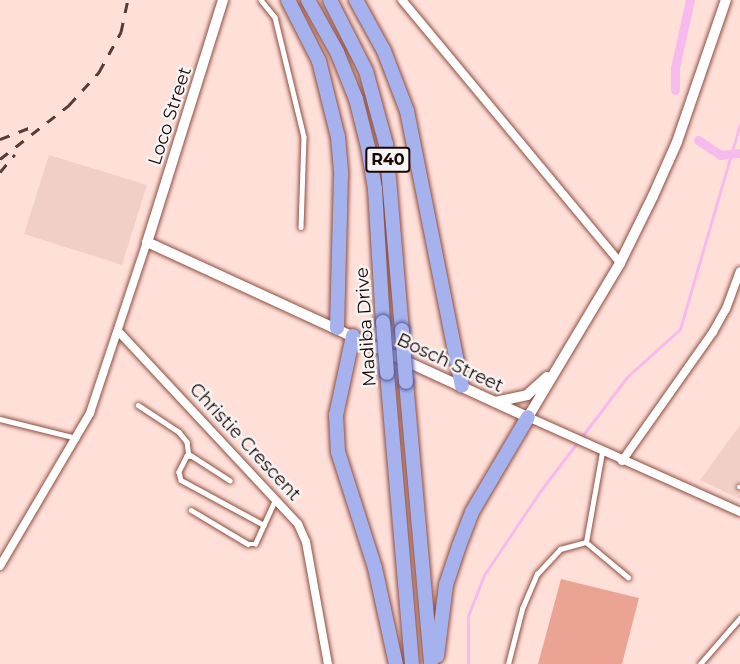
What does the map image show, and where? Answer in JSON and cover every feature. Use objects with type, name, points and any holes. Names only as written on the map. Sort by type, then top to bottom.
[{"type":"main road","points":[[288,0],[318,62],[338,137],[337,328]]},
{"type":"main road","name":"Madiba Drive","points":[[308,0],[341,62],[368,147],[375,189],[383,322],[411,664]]},
{"type":"main road","name":"Madiba Drive","points":[[330,0],[366,71],[386,144],[431,664]]},
{"type":"main road","points":[[356,0],[384,51],[407,111],[462,386]]},
{"type":"main road","points":[[353,336],[336,415],[338,452],[380,588],[396,664]]},
{"type":"main road","points":[[436,664],[446,585],[459,546],[472,512],[528,417]]},
{"type":"street","name":"Loco Street","points":[[147,242],[223,0]]},
{"type":"street","points":[[402,0],[620,263]]},
{"type":"street","points":[[528,417],[620,263],[677,142],[726,0]]},
{"type":"street","name":"Bosch Street","points":[[147,242],[622,461],[740,512]]},
{"type":"street","points":[[0,567],[27,516],[77,438],[102,386],[147,242]]},
{"type":"street","points":[[622,461],[713,332],[726,309],[740,271]]},
{"type":"street","name":"Christie Crescent","points":[[118,331],[277,498],[298,524],[306,542],[328,664]]},
{"type":"street","points":[[495,402],[527,395],[561,363]]},
{"type":"lane","points":[[261,0],[274,17],[304,137],[301,227]]},
{"type":"lane","points":[[138,405],[179,432],[187,442],[189,456],[179,472],[181,480],[264,525]]},
{"type":"lane","points":[[0,419],[77,438]]},
{"type":"lane","points":[[586,542],[598,450]]},
{"type":"lane","points":[[189,456],[230,481]]},
{"type":"lane","points":[[191,510],[248,544],[255,544],[277,498]]},
{"type":"lane","points":[[586,542],[628,577]]},
{"type":"lane","points":[[508,664],[522,609],[537,574],[560,549],[586,542]]},
{"type":"lane","points":[[700,664],[740,618]]},
{"type":"shaded area","points":[[49,155],[147,185],[122,265],[24,234]]},
{"type":"shaded area","points":[[740,425],[740,499],[700,480]]},
{"type":"building","points":[[561,579],[639,598],[622,664],[538,664]]},
{"type":"waterway","points":[[675,90],[675,68],[690,0]]},
{"type":"waterway","points":[[468,664],[468,616],[484,575],[541,490],[628,376],[680,329],[740,124]]},
{"type":"waterway","points":[[698,140],[720,155],[740,153]]},
{"type":"railway","points":[[0,159],[69,105],[99,72],[121,32],[128,0]]},
{"type":"railway","points":[[0,139],[36,125]]},
{"type":"railway","points":[[0,172],[15,154]]}]
